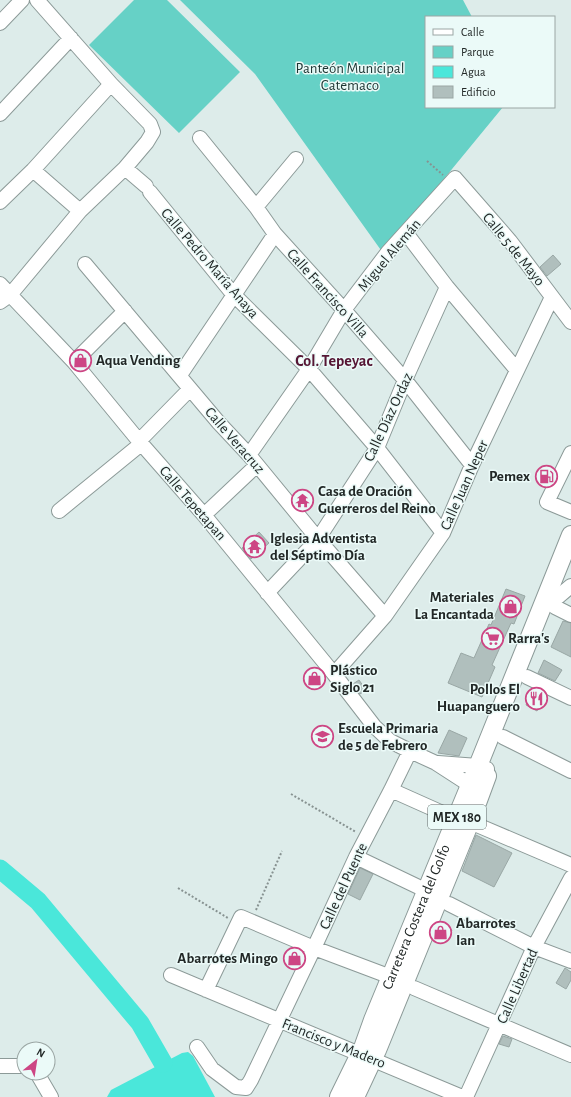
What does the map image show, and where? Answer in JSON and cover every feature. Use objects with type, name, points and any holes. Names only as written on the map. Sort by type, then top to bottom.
[{"type":"main road","name":"Carretera Costera del Golfo","points":[[339,1097],[367,1056],[449,856],[458,817],[476,787],[484,768],[571,535]]},
{"type":"main road","name":"Carretera Costera del Golfo","points":[[484,768],[503,737],[562,596],[571,567]]},
{"type":"main road","name":"Carretera Costera del Golfo","points":[[355,1097],[391,977],[427,891],[449,856]]},
{"type":"street","points":[[0,23],[22,0]]},
{"type":"street","points":[[5,299],[80,211],[125,168],[147,142],[153,132],[150,124],[111,84],[37,0]]},
{"type":"street","points":[[0,114],[71,38]]},
{"type":"street","points":[[0,202],[33,170],[111,84]]},
{"type":"street","name":"Calle Francisco Villa","points":[[200,138],[256,207],[275,234],[405,380],[472,465]]},
{"type":"street","points":[[256,207],[296,159]]},
{"type":"street","name":"Calle Pedro María Anaya","points":[[125,168],[148,189],[233,294],[309,369],[377,448],[443,533]]},
{"type":"street","points":[[33,170],[80,211]]},
{"type":"street","name":"Miguel Alemán","points":[[204,515],[253,460],[344,310],[388,252],[453,180]]},
{"type":"street","name":"Calle 5 de Mayo","points":[[453,180],[510,241],[571,322]]},
{"type":"street","points":[[406,233],[447,286],[516,369]]},
{"type":"street","points":[[180,375],[233,294],[275,234]]},
{"type":"street","name":"Calle Veracruz","points":[[85,264],[385,616]]},
{"type":"street","name":"Calle Tepetapan","points":[[0,284],[5,299],[74,362],[140,442],[204,515],[334,674],[374,726],[390,741],[410,752],[436,763],[476,787]]},
{"type":"street","name":"Calle Díaz Ordaz","points":[[267,593],[318,539],[377,448],[405,380],[447,286]]},
{"type":"street","name":"Calle Juan Neper","points":[[334,674],[385,616],[443,533],[516,369],[552,297]]},
{"type":"street","points":[[74,362],[125,311]]},
{"type":"street","points":[[59,511],[140,442],[190,389]]},
{"type":"street","points":[[571,453],[547,502],[571,512]]},
{"type":"street","points":[[562,596],[571,615]]},
{"type":"street","points":[[527,677],[571,698]]},
{"type":"street","points":[[503,737],[571,771]]},
{"type":"street","name":"Calle del Puente","points":[[197,1047],[212,1069],[236,1087],[246,1088],[314,948],[356,857],[410,752]]},
{"type":"street","points":[[436,763],[484,768]]},
{"type":"street","points":[[391,790],[571,865]]},
{"type":"street","points":[[356,857],[427,891]]},
{"type":"street","name":"Calle Libertad","points":[[466,1097],[534,947],[571,878]]},
{"type":"street","points":[[449,904],[534,947],[571,962]]},
{"type":"street","points":[[206,990],[245,922],[391,977]]},
{"type":"street","name":"Francisco y Madero","points":[[171,975],[462,1097]]},
{"type":"street","points":[[414,988],[571,1055]]},
{"type":"street","points":[[0,1066],[16,1066]]},
{"type":"street","points":[[42,1081],[51,1097]]},
{"type":"path","points":[[427,161],[453,180]]},
{"type":"path","points":[[291,794],[366,838]]},
{"type":"path","points":[[178,888],[245,922],[282,851]]},
{"type":"green space","points":[[134,0],[167,0],[240,72],[179,133],[89,45]]},
{"type":"green space","name":"Panteón Municipal Catemaco","points":[[180,0],[463,0],[471,16],[425,16],[425,108],[502,108],[383,253],[255,74]]},
{"type":"water","points":[[188,1052],[193,1056],[215,1097],[107,1097],[111,1090],[182,1053]]},
{"type":"building","points":[[553,255],[561,264],[547,276],[540,267]]},
{"type":"building","name":"Casa de Oración Guerreros del Reino","points":[[304,491],[313,501],[304,509],[296,498]]},
{"type":"building","name":"Iglesia Adventista del Séptimo Día","points":[[259,532],[269,543],[251,559],[242,548]]},
{"type":"building","points":[[506,589],[525,596],[514,624],[511,623],[492,665],[495,667],[482,697],[448,683],[461,653],[474,658],[489,624],[491,625]]},
{"type":"building","points":[[563,621],[571,623],[571,657],[551,647]]},
{"type":"building","points":[[544,660],[562,670],[555,681],[538,673]]},
{"type":"building","name":"Plástico Siglo 21","points":[[317,668],[326,678],[312,690],[303,680]]},
{"type":"building","points":[[359,680],[366,690],[360,694],[353,684]]},
{"type":"building","name":"Pollos El Huapanguero","points":[[533,689],[545,695],[537,711],[526,705]]},
{"type":"building","points":[[449,730],[467,738],[459,756],[438,753]]},
{"type":"building","points":[[476,835],[512,853],[494,887],[462,871]]},
{"type":"building","points":[[360,868],[373,874],[360,900],[348,894]]},
{"type":"building","name":"Abarrotes Ian","points":[[439,925],[452,930],[447,941],[435,936]]},
{"type":"building","name":"Abarrotes Mingo","points":[[291,949],[302,953],[295,967],[285,963]]},
{"type":"building","points":[[565,968],[571,972],[571,980],[566,989],[556,983]]},
{"type":"building","points":[[503,1036],[512,1039],[509,1047],[499,1044]]},
{"type":"waterway","points":[[0,869],[38,901],[140,1023],[163,1063]]},
{"type":"place","name":"Aqua Vending","points":[[81,360]]},
{"type":"place","name":"Pemex","points":[[546,476]]},
{"type":"place","name":"Casa de Oración Guerreros del Reino","points":[[303,500]]},
{"type":"place","name":"Iglesia Adventista del Séptimo Día","points":[[254,547]]},
{"type":"place","name":"Materiales La Encantada","points":[[510,606]]},
{"type":"place","name":"Rarra's","points":[[493,638]]},
{"type":"place","name":"Plástico Siglo 21","points":[[314,679]]},
{"type":"place","name":"Pollos El Huapanguero","points":[[536,698]]},
{"type":"place","name":"Escuela Primaria de 5 de Febrero","points":[[323,737]]},
{"type":"place","name":"Abarrotes Ian","points":[[441,932]]},
{"type":"place","name":"Abarrotes Mingo","points":[[294,958]]},
{"type":"district","name":"Col. Tepeyac","points":[[334,360]]}]
